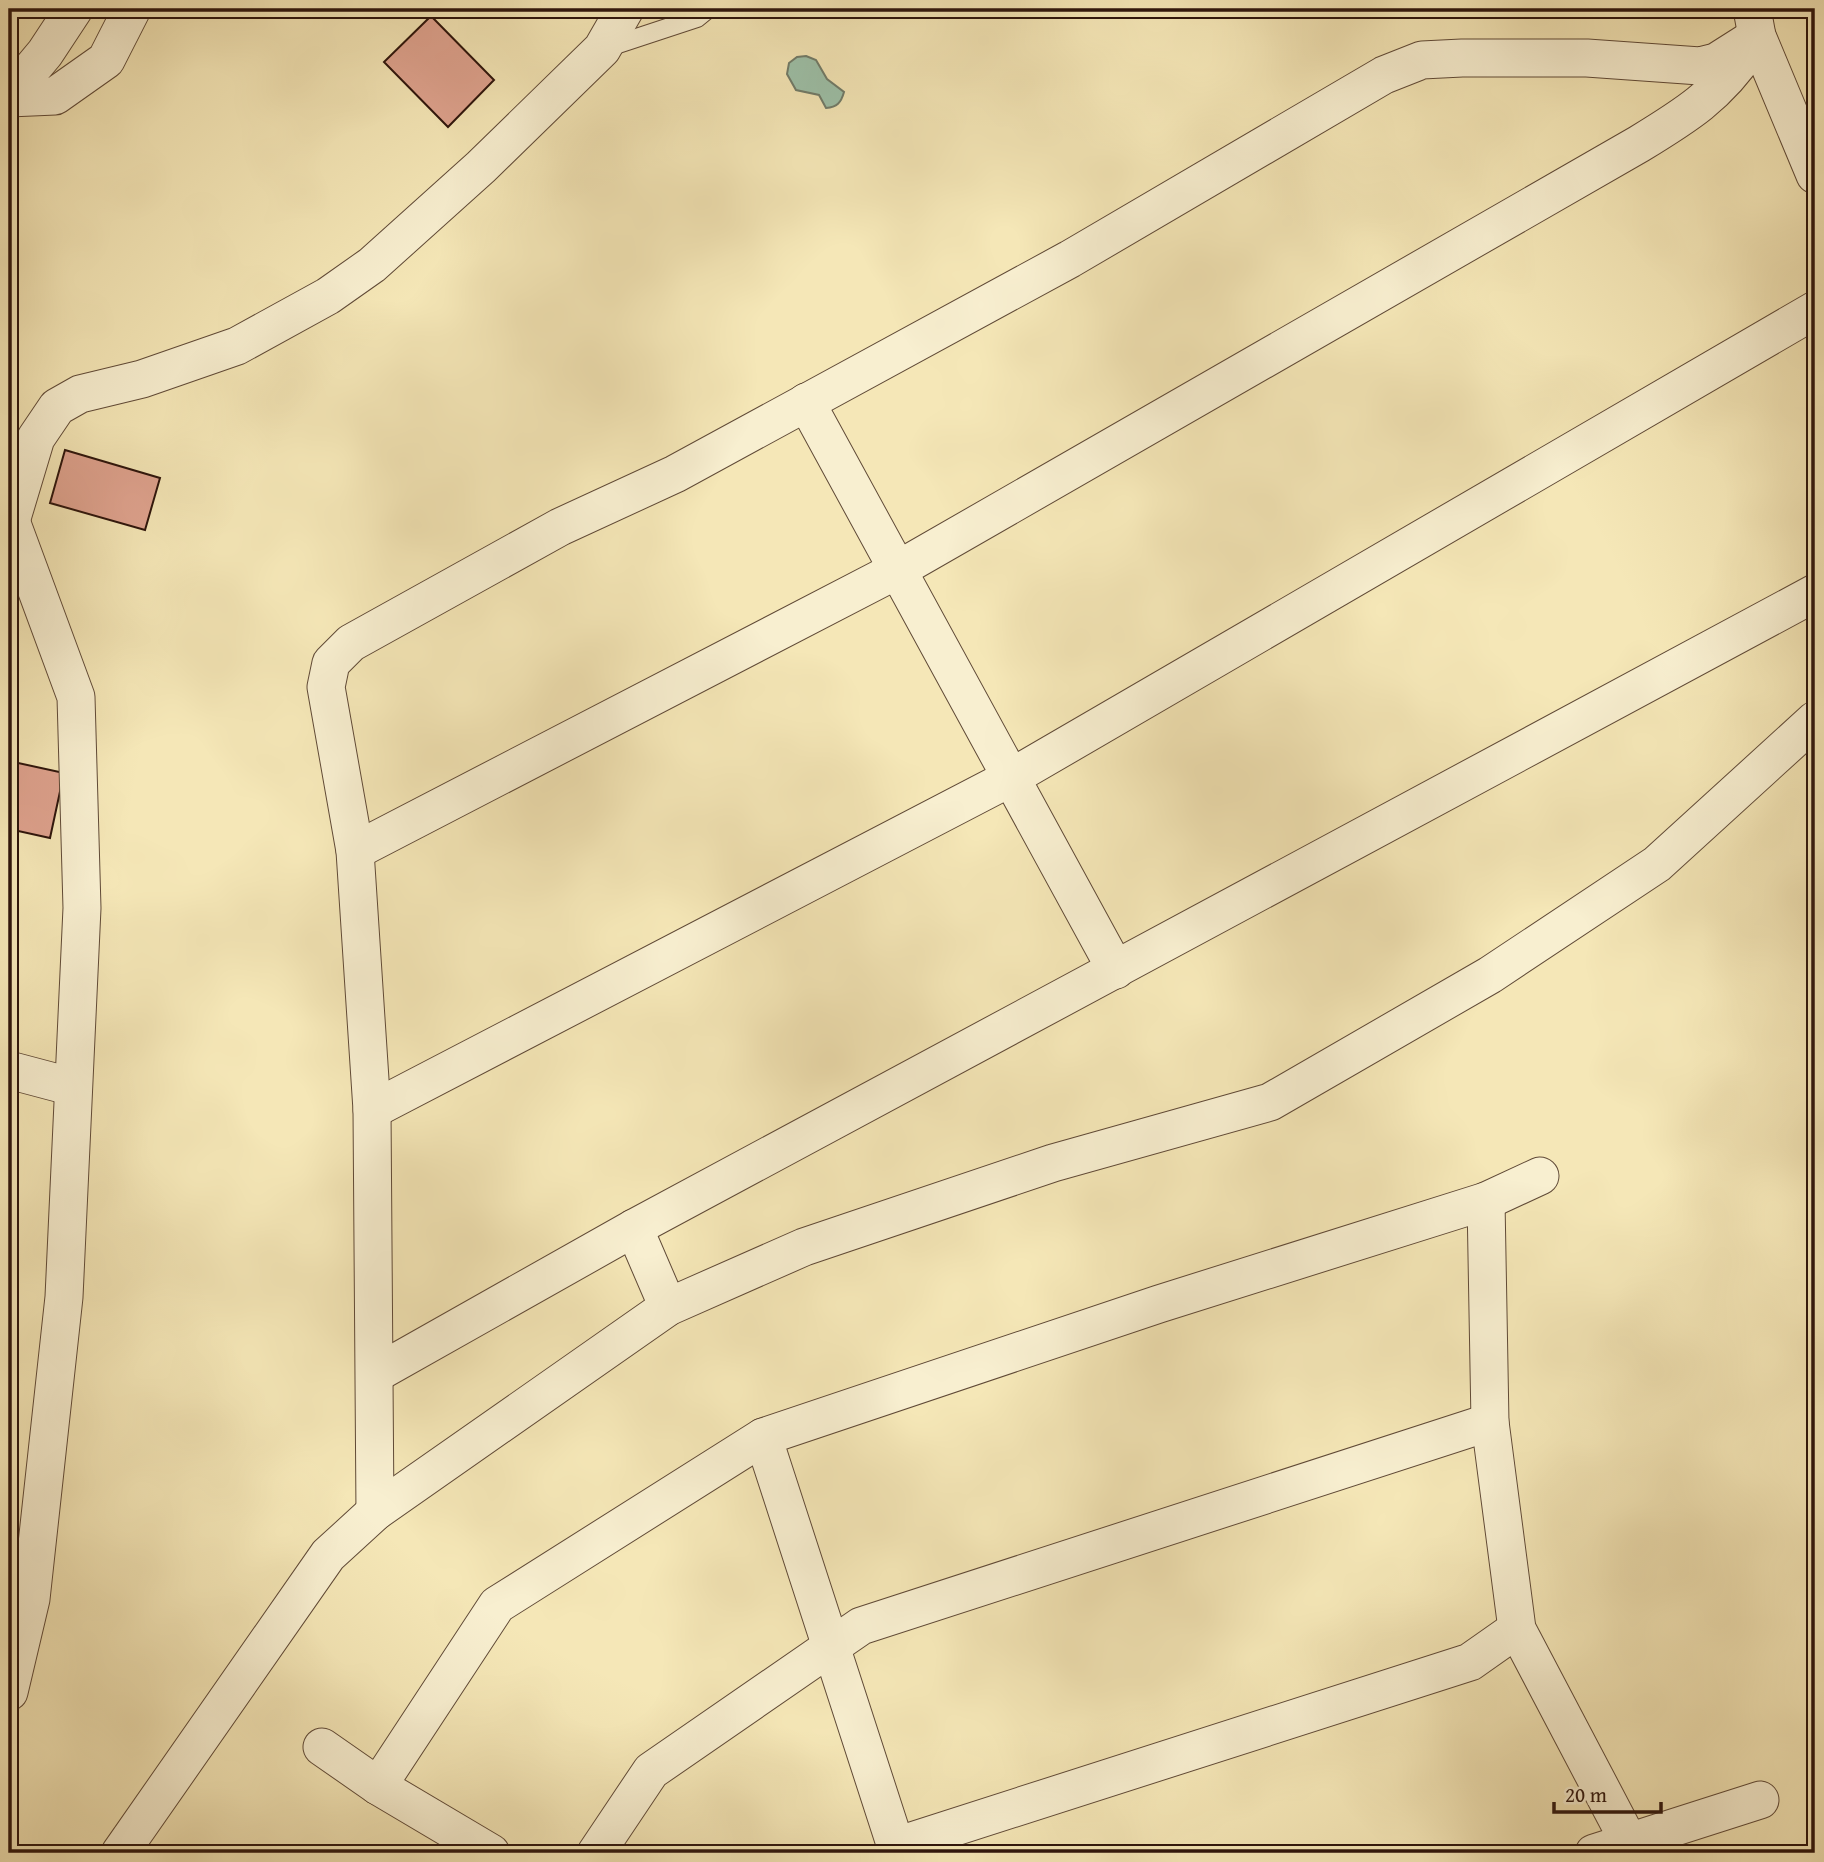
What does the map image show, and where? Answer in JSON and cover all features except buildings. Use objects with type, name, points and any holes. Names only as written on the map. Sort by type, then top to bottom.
[{"type":"street","points":[[9,97],[45,53],[74,9]]},
{"type":"street","points":[[9,97],[55,96],[106,60],[132,9]]},
{"type":"street","points":[[9,1692],[64,1297],[82,908],[76,697],[10,525],[36,438],[57,407],[80,394],[142,379],[237,346],[328,296],[382,256],[481,167],[602,49],[625,9]]},
{"type":"street","points":[[1754,23],[1815,175]]},
{"type":"street","points":[[375,1512],[377,1373],[372,1110],[355,851],[326,687],[331,663],[351,643],[560,527],[675,474],[1070,258],[1347,94],[1422,60],[1587,58],[1700,66],[1716,62],[1754,23]]},
{"type":"street","points":[[355,851],[899,569],[1692,112],[1729,79],[1754,23]]},
{"type":"street","points":[[372,1110],[1012,778],[1815,310]]},
{"type":"street","points":[[806,402],[1116,970]]},
{"type":"street","points":[[377,1373],[634,1228],[1815,593]]},
{"type":"street","points":[[120,1853],[328,1555],[375,1512],[668,1307],[831,1238],[1053,1163],[1270,1102],[1490,975],[1657,864],[1815,720]]},
{"type":"street","points":[[9,1070],[73,1087]]},
{"type":"street","points":[[378,1786],[497,1605],[763,1437],[1159,1304],[1486,1200],[1540,1176]]},
{"type":"street","points":[[1486,1200],[1490,1422],[1517,1629],[1629,1842]]},
{"type":"street","points":[[634,1228],[668,1307]]},
{"type":"street","points":[[596,1853],[651,1771],[861,1626],[1490,1422]]},
{"type":"street","points":[[763,1437],[897,1850],[1470,1662],[1517,1629]]},
{"type":"street","points":[[322,1747],[378,1786],[491,1853]]},
{"type":"street","points":[[1594,1853],[1760,1800]]},
{"type":"lane","points":[[602,49],[697,18],[708,9]]},
{"type":"shaded area","points":[[806,56],[816,60],[827,79],[844,92],[836,105],[826,108],[819,95],[796,90],[787,74],[789,63],[797,57]]}]
